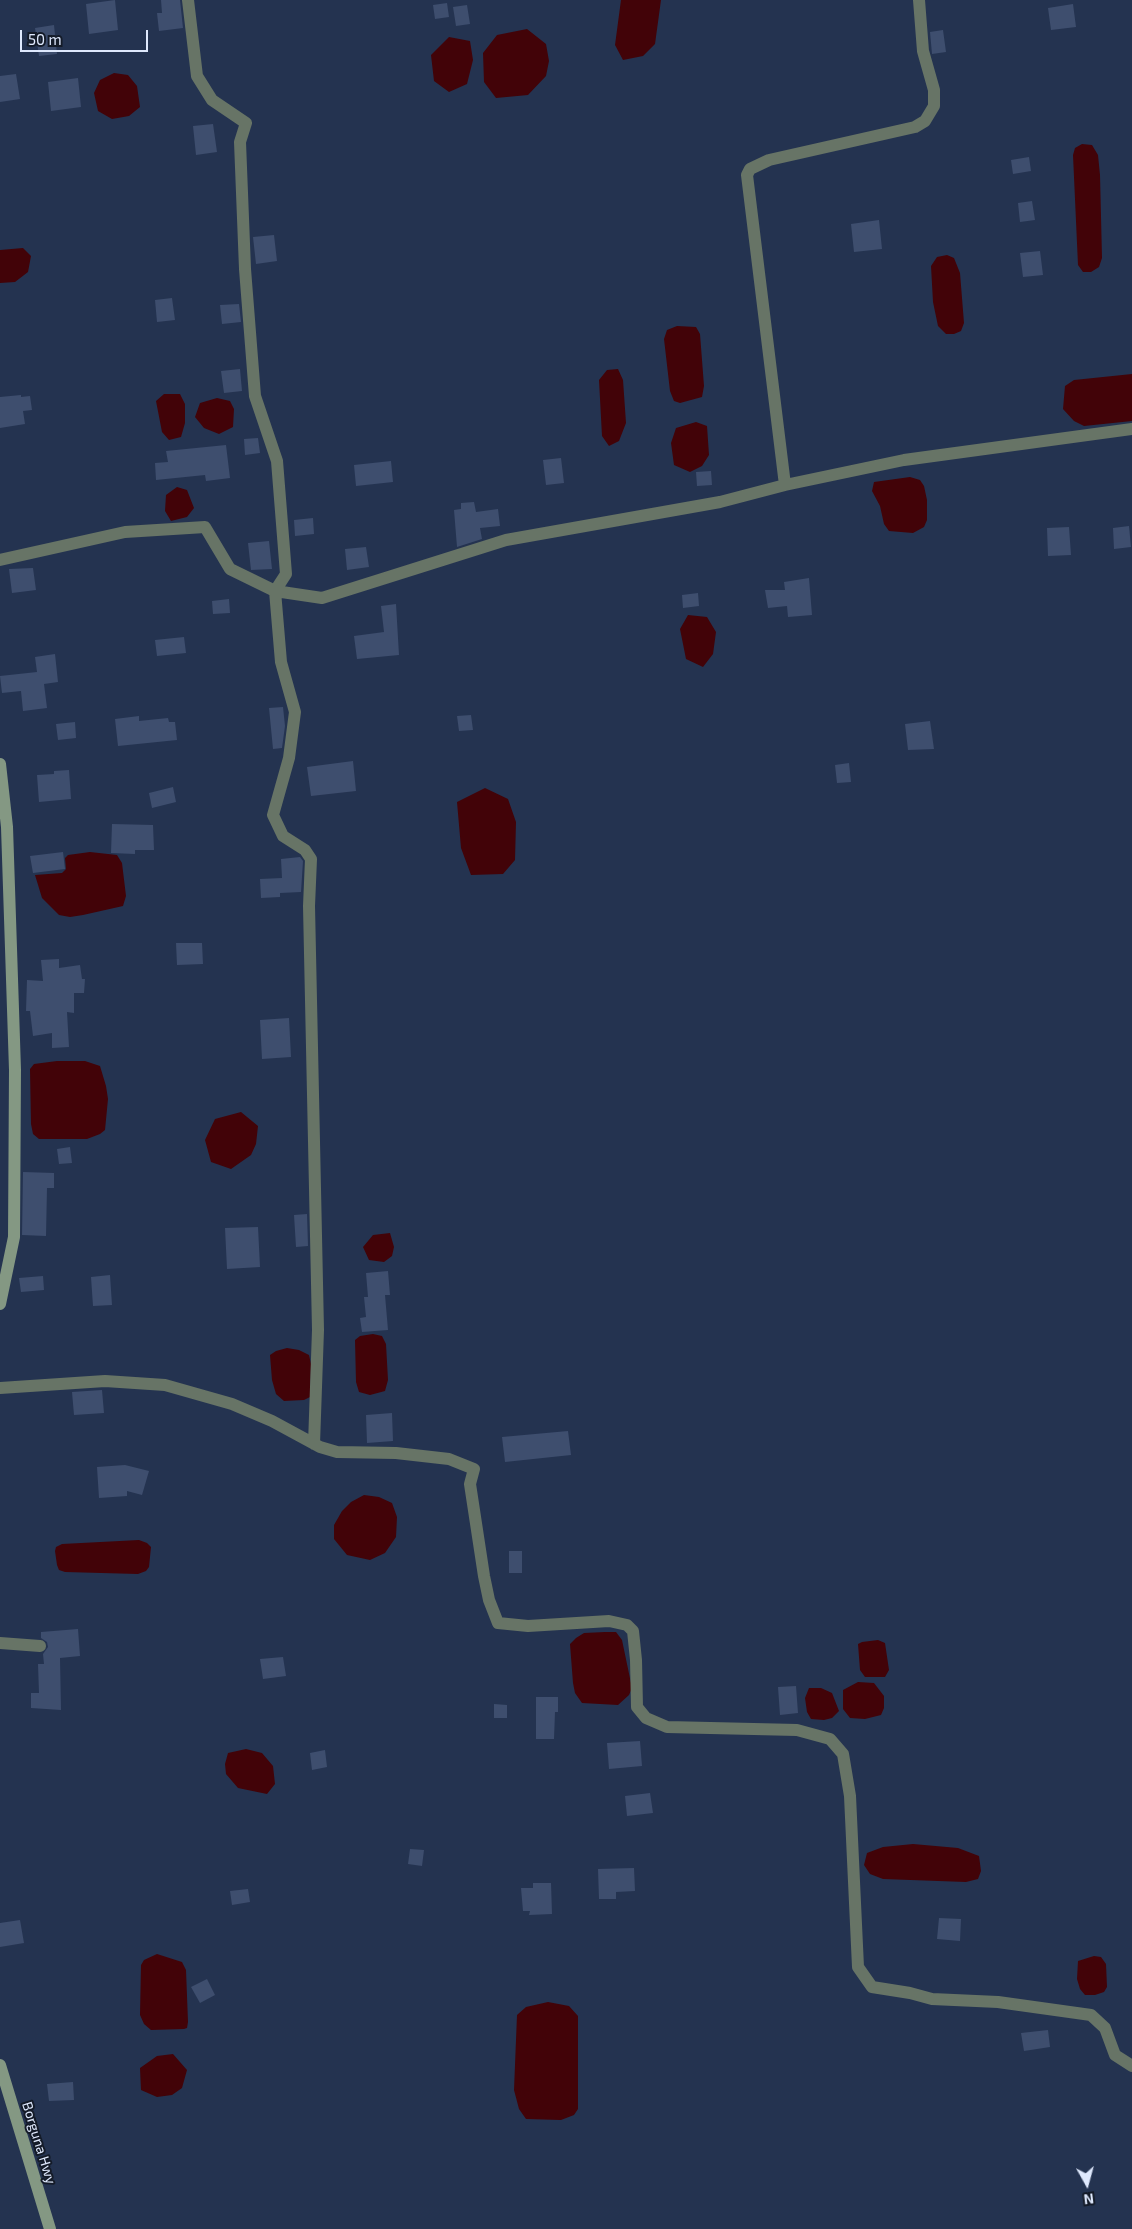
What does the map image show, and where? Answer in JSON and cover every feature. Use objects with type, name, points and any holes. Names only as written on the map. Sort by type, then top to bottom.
[{"type":"street","points":[[188,0],[197,76],[212,100],[246,123],[240,142],[245,269],[254,386],[255,396],[277,462],[286,574],[275,591],[281,662],[295,712],[289,758],[272,815],[283,836],[310,854],[311,859],[309,935],[318,1330],[314,1444]]},
{"type":"street","points":[[785,485],[747,175],[750,169],[769,160],[915,127],[925,121],[934,106],[934,90],[923,51],[919,0]]},
{"type":"street","points":[[0,560],[125,532],[205,527],[230,569],[275,591],[322,598],[506,540],[720,502],[785,485],[904,460],[1132,429]]},
{"type":"street","points":[[0,764],[7,827],[15,1070],[14,1237],[0,1304]]},
{"type":"street","points":[[0,1388],[105,1380],[165,1385],[232,1404],[272,1421],[314,1444],[337,1452],[396,1453],[449,1459],[474,1469],[470,1484],[484,1576],[489,1600],[498,1623],[528,1626],[609,1622],[627,1625],[633,1631],[637,1707],[646,1718],[667,1727],[797,1730],[830,1740],[843,1754],[850,1796],[858,1968],[872,1987],[910,1993],[932,1999],[998,2002],[1091,2015],[1105,2028],[1115,2055],[1132,2066]]},
{"type":"street","points":[[0,1643],[40,1646]]},
{"type":"street","name":"Borguna Hwy","points":[[0,2065],[50,2229]]},
{"type":"shaded area","points":[[621,0],[661,0],[655,44],[643,56],[623,60],[615,45]]},
{"type":"shaded area","points":[[527,29],[546,44],[549,61],[546,76],[528,95],[496,98],[484,82],[483,53],[497,35]]},
{"type":"shaded area","points":[[449,37],[470,41],[473,60],[467,84],[449,92],[434,81],[431,55]]},
{"type":"shaded area","points":[[114,73],[128,75],[137,86],[140,107],[129,116],[112,119],[98,111],[94,93],[100,80]]},
{"type":"shaded area","points":[[1082,144],[1092,145],[1098,155],[1100,175],[1102,258],[1099,267],[1091,272],[1083,272],[1078,265],[1073,155],[1075,148]]},
{"type":"shaded area","points":[[23,248],[31,256],[28,272],[15,282],[0,283],[0,250]]},
{"type":"shaded area","points":[[947,255],[954,258],[960,273],[964,323],[961,331],[954,334],[946,334],[938,326],[933,302],[931,266],[937,257]]},
{"type":"shaded area","points":[[677,326],[696,327],[700,334],[704,386],[702,397],[680,403],[674,401],[670,391],[664,339],[667,330]]},
{"type":"shaded area","points":[[618,369],[623,380],[626,423],[619,441],[609,446],[602,436],[599,380],[607,370]]},
{"type":"shaded area","points":[[1132,374],[1132,421],[1084,426],[1074,421],[1063,409],[1065,386],[1074,380]]},
{"type":"shaded area","points":[[164,394],[180,394],[185,404],[185,423],[181,437],[169,440],[162,432],[156,401]]},
{"type":"shaded area","points":[[217,398],[230,401],[234,409],[233,427],[219,434],[204,428],[195,417],[200,403]]},
{"type":"shaded area","points":[[696,422],[707,426],[709,455],[702,466],[690,472],[674,465],[671,443],[676,428]]},
{"type":"shaded area","points":[[910,477],[920,480],[924,486],[927,500],[927,520],[924,527],[913,533],[889,531],[884,524],[880,506],[872,491],[874,482]]},
{"type":"shaded area","points":[[177,487],[187,490],[194,508],[187,517],[171,521],[165,511],[166,495]]},
{"type":"shaded area","points":[[688,615],[707,617],[716,632],[713,654],[703,667],[686,659],[680,629]]},
{"type":"shaded area","points":[[485,788],[508,799],[516,822],[515,860],[503,874],[471,875],[461,848],[457,802]]},
{"type":"shaded area","points":[[90,852],[117,855],[122,863],[126,896],[123,906],[70,917],[59,915],[42,898],[35,875],[62,873],[66,869],[65,858],[68,855]]},
{"type":"shaded area","points":[[57,1061],[85,1061],[100,1066],[108,1099],[105,1130],[100,1134],[87,1139],[39,1139],[33,1134],[31,1124],[30,1069],[34,1064]]},
{"type":"shaded area","points":[[241,1112],[258,1126],[256,1144],[251,1155],[231,1169],[211,1162],[205,1140],[215,1119]]},
{"type":"shaded area","points":[[390,1233],[394,1247],[392,1256],[384,1262],[369,1260],[363,1247],[373,1235]]},
{"type":"shaded area","points":[[373,1334],[382,1336],[386,1344],[388,1380],[385,1391],[370,1395],[359,1392],[356,1382],[355,1340],[360,1336]]},
{"type":"shaded area","points":[[287,1348],[299,1350],[309,1355],[311,1364],[310,1397],[304,1400],[284,1401],[276,1394],[272,1380],[270,1355]]},
{"type":"shaded area","points":[[364,1495],[379,1497],[392,1503],[397,1517],[396,1537],[385,1553],[370,1560],[347,1555],[334,1539],[334,1525],[342,1511],[351,1502]]},
{"type":"shaded area","points":[[139,1540],[151,1547],[149,1567],[146,1571],[138,1574],[65,1572],[59,1570],[57,1565],[55,1551],[56,1547],[62,1544]]},
{"type":"shaded area","points":[[616,1632],[622,1640],[632,1688],[629,1695],[618,1705],[582,1703],[575,1693],[570,1644],[584,1633]]},
{"type":"shaded area","points":[[878,1640],[885,1643],[889,1670],[885,1677],[865,1677],[860,1670],[858,1644]]},
{"type":"shaded area","points":[[858,1682],[874,1683],[884,1696],[884,1708],[881,1715],[865,1719],[850,1718],[843,1709],[843,1690]]},
{"type":"shaded area","points":[[809,1688],[821,1688],[832,1693],[839,1711],[832,1718],[824,1720],[811,1719],[807,1712],[805,1698]]},
{"type":"shaded area","points":[[246,1749],[262,1753],[273,1766],[275,1784],[267,1794],[238,1788],[226,1774],[225,1764],[228,1753]]},
{"type":"shaded area","points":[[913,1844],[958,1848],[979,1856],[981,1871],[978,1879],[966,1882],[883,1879],[870,1874],[864,1865],[867,1853],[883,1847]]},
{"type":"shaded area","points":[[157,1954],[182,1962],[186,1970],[187,2028],[151,2030],[144,2024],[140,2015],[141,1965],[144,1960]]},
{"type":"shaded area","points":[[1094,1956],[1101,1957],[1106,1964],[1107,1987],[1104,1992],[1095,1995],[1085,1995],[1080,1989],[1077,1979],[1078,1961]]},
{"type":"shaded area","points":[[548,2002],[569,2006],[578,2016],[578,2109],[574,2115],[561,2120],[526,2119],[519,2109],[514,2090],[517,2015],[526,2007]]},
{"type":"shaded area","points":[[173,2054],[187,2070],[182,2088],[172,2095],[157,2097],[141,2090],[140,2068],[157,2056]]},
{"type":"building","points":[[115,0],[118,30],[89,34],[86,4]]},
{"type":"building","points":[[161,0],[180,0],[183,28],[159,31],[157,13],[162,13]]},
{"type":"building","points":[[447,3],[449,17],[435,19],[433,5]]},
{"type":"building","points":[[1073,4],[1076,27],[1051,30],[1048,8]]},
{"type":"building","points":[[467,5],[470,24],[456,26],[453,7]]},
{"type":"building","points":[[54,25],[57,54],[39,56],[35,28]]},
{"type":"building","points":[[943,30],[946,52],[932,54],[930,32]]},
{"type":"building","points":[[16,74],[20,99],[0,102],[0,76]]},
{"type":"building","points":[[78,78],[81,107],[51,111],[48,82]]},
{"type":"building","points":[[213,124],[217,152],[196,155],[193,126]]},
{"type":"building","points":[[1029,157],[1031,171],[1013,174],[1011,160]]},
{"type":"building","points":[[1032,201],[1035,220],[1020,222],[1018,203]]},
{"type":"building","points":[[879,220],[882,249],[854,252],[851,224]]},
{"type":"building","points":[[274,235],[277,261],[256,264],[253,237]]},
{"type":"building","points":[[1040,251],[1043,275],[1023,277],[1020,253]]},
{"type":"building","points":[[172,298],[175,320],[157,322],[155,300]]},
{"type":"building","points":[[239,304],[241,322],[222,324],[220,305]]},
{"type":"building","points":[[240,369],[242,391],[224,393],[221,371]]},
{"type":"building","points":[[21,395],[21,397],[30,396],[32,410],[23,411],[25,424],[0,428],[0,397]]},
{"type":"building","points":[[258,438],[260,453],[245,455],[244,439]]},
{"type":"building","points":[[226,445],[230,478],[206,481],[205,475],[156,480],[155,463],[168,462],[166,451]]},
{"type":"building","points":[[561,458],[564,483],[546,485],[543,460]]},
{"type":"building","points":[[391,461],[393,482],[356,486],[354,465]]},
{"type":"building","points":[[711,471],[712,485],[697,486],[696,472]]},
{"type":"building","points":[[474,502],[476,512],[498,509],[500,526],[480,528],[482,539],[457,547],[454,510],[461,509],[461,503]]},
{"type":"building","points":[[313,518],[314,534],[295,536],[294,520]]},
{"type":"building","points":[[1129,526],[1131,547],[1114,549],[1113,528]]},
{"type":"building","points":[[1069,527],[1071,555],[1048,556],[1047,528]]},
{"type":"building","points":[[269,541],[272,569],[251,570],[248,543]]},
{"type":"building","points":[[366,547],[369,567],[347,570],[345,549]]},
{"type":"building","points":[[33,568],[36,590],[12,593],[9,569]]},
{"type":"building","points":[[809,578],[812,615],[788,617],[787,606],[768,608],[765,590],[785,590],[784,582]]},
{"type":"building","points":[[698,593],[699,606],[683,608],[682,595]]},
{"type":"building","points":[[229,599],[230,613],[213,614],[212,601]]},
{"type":"building","points":[[396,604],[399,655],[357,659],[354,636],[384,632],[381,606]]},
{"type":"building","points":[[184,637],[186,653],[157,656],[155,640]]},
{"type":"building","points":[[55,654],[58,682],[44,684],[47,708],[23,711],[21,691],[2,693],[0,676],[37,672],[35,657]]},
{"type":"building","points":[[283,707],[285,726],[282,748],[273,749],[269,708]]},
{"type":"building","points":[[471,715],[473,730],[459,731],[457,716]]},
{"type":"building","points":[[139,716],[139,721],[168,718],[169,722],[175,722],[177,740],[118,746],[115,719]]},
{"type":"building","points":[[930,721],[934,749],[908,750],[905,724]]},
{"type":"building","points":[[75,722],[76,738],[58,740],[56,724]]},
{"type":"building","points":[[353,761],[356,791],[311,796],[307,767]]},
{"type":"building","points":[[849,763],[851,782],[837,783],[835,765]]},
{"type":"building","points":[[69,770],[71,799],[39,802],[37,775],[54,774],[54,771]]},
{"type":"building","points":[[173,787],[176,802],[152,808],[149,793]]},
{"type":"building","points":[[112,824],[153,825],[154,850],[135,850],[135,854],[111,853]]},
{"type":"building","points":[[63,852],[65,869],[33,873],[30,856]]},
{"type":"building","points":[[300,857],[303,861],[301,892],[280,893],[280,897],[261,898],[260,879],[282,878],[281,859]]},
{"type":"building","points":[[176,943],[202,943],[203,964],[177,965]]},
{"type":"building","points":[[59,959],[59,968],[80,965],[82,979],[85,979],[84,993],[74,993],[74,1013],[67,1012],[69,1047],[52,1048],[52,1033],[33,1036],[30,1011],[26,1011],[27,980],[43,981],[41,960]]},
{"type":"building","points":[[289,1018],[291,1057],[262,1059],[260,1020]]},
{"type":"building","points":[[70,1147],[72,1163],[59,1164],[57,1149]]},
{"type":"building","points":[[23,1172],[54,1173],[54,1188],[47,1188],[46,1236],[22,1235]]},
{"type":"building","points":[[307,1214],[308,1246],[296,1247],[294,1215]]},
{"type":"building","points":[[258,1227],[260,1267],[227,1269],[225,1228]]},
{"type":"building","points":[[388,1271],[390,1295],[385,1295],[388,1330],[362,1332],[360,1318],[366,1317],[364,1297],[368,1297],[366,1273]]},
{"type":"building","points":[[110,1275],[112,1305],[93,1306],[91,1277]]},
{"type":"building","points":[[43,1276],[44,1290],[21,1292],[19,1278]]},
{"type":"building","points":[[102,1390],[104,1413],[74,1415],[72,1392]]},
{"type":"building","points":[[392,1413],[393,1441],[367,1443],[366,1415]]},
{"type":"building","points":[[568,1431],[571,1455],[505,1462],[502,1437]]},
{"type":"building","points":[[125,1465],[149,1471],[142,1495],[127,1491],[127,1496],[99,1498],[97,1467]]},
{"type":"building","points":[[509,1551],[522,1551],[522,1573],[509,1573]]},
{"type":"building","points":[[78,1629],[80,1656],[60,1658],[61,1710],[31,1708],[31,1693],[39,1693],[38,1664],[44,1664],[43,1654],[48,1647],[47,1642],[41,1638],[41,1632]]},
{"type":"building","points":[[283,1657],[286,1676],[263,1679],[260,1659]]},
{"type":"building","points":[[796,1686],[798,1713],[780,1715],[778,1687]]},
{"type":"building","points":[[536,1697],[558,1697],[558,1712],[555,1712],[554,1739],[536,1739]]},
{"type":"building","points":[[494,1704],[507,1705],[507,1718],[494,1718]]},
{"type":"building","points":[[640,1741],[642,1766],[609,1769],[607,1743]]},
{"type":"building","points":[[325,1750],[327,1767],[312,1770],[310,1753]]},
{"type":"building","points":[[650,1793],[653,1813],[627,1816],[625,1796]]},
{"type":"building","points":[[410,1849],[424,1850],[422,1866],[408,1864]]},
{"type":"building","points":[[634,1868],[635,1891],[616,1892],[616,1899],[599,1899],[598,1869]]},
{"type":"building","points":[[533,1883],[551,1883],[552,1914],[529,1915],[530,1911],[523,1911],[521,1888],[533,1888]]},
{"type":"building","points":[[248,1889],[250,1902],[232,1905],[230,1891]]},
{"type":"building","points":[[939,1918],[961,1919],[960,1941],[937,1939]]},
{"type":"building","points":[[20,1920],[24,1943],[0,1947],[0,1923]]},
{"type":"building","points":[[207,1979],[215,1995],[200,2003],[191,1987]]},
{"type":"building","points":[[1048,2030],[1050,2047],[1024,2051],[1021,2033]]},
{"type":"building","points":[[73,2082],[74,2100],[49,2101],[47,2084]]}]
